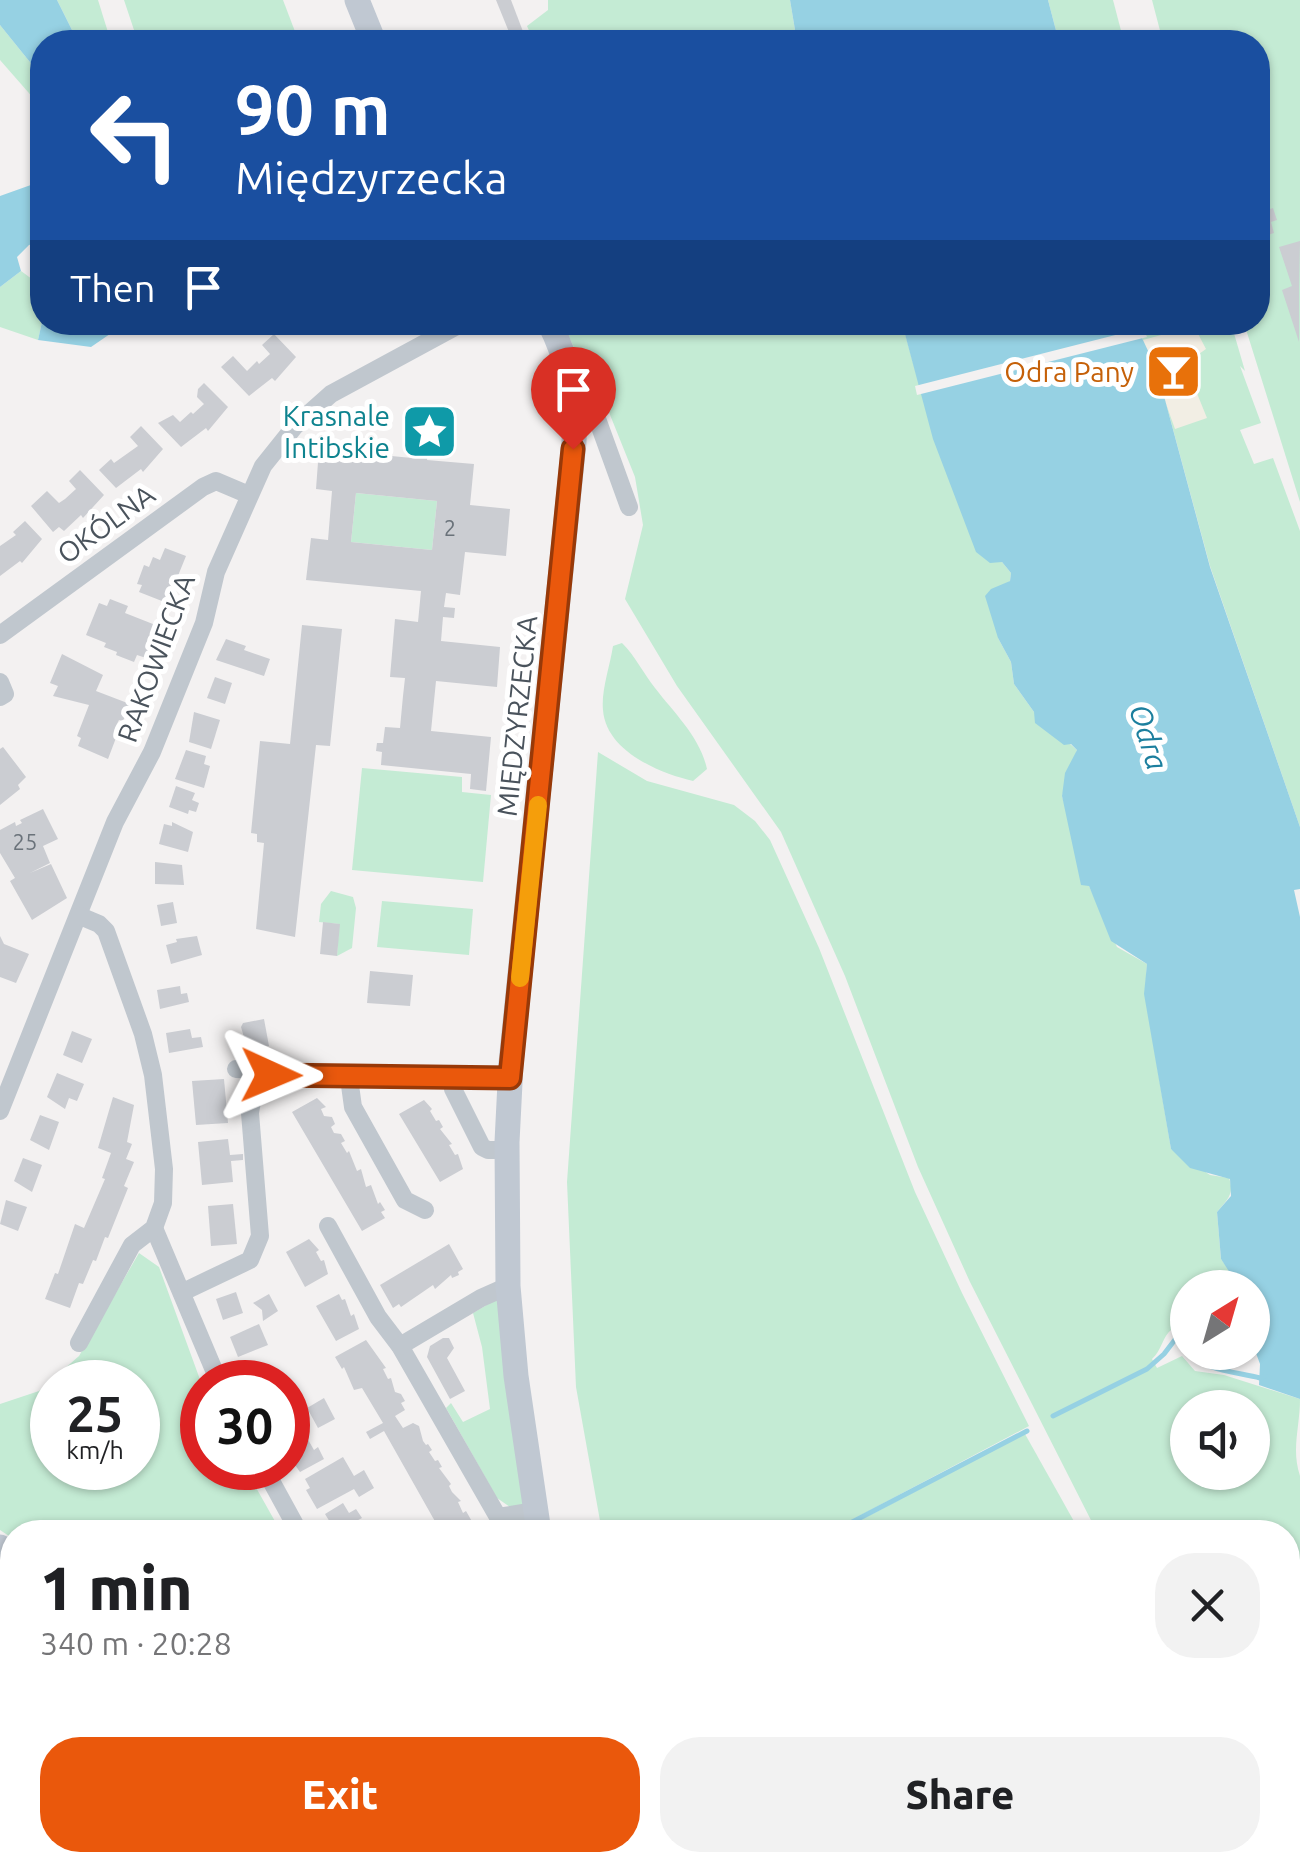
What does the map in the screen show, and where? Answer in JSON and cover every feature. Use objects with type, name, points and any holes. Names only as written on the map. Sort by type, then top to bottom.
[{"type":"street","points":[[357,0],[369,30]]},
{"type":"street","name":"RAKOWIECKA","points":[[0,1111],[115,822],[168,714],[204,622],[216,572],[263,466],[295,426],[331,394],[440,335]]},
{"type":"street","name":"MIĘDZYRZECKA","points":[[537,1520],[516,1376],[508,1286],[507,1150],[510,1078],[574,442],[576,404],[566,360],[555,335]]},
{"type":"street","points":[[566,360],[583,380],[629,507]]},
{"type":"street","name":"OKÓLNA","points":[[0,635],[203,487],[216,482],[249,496]]},
{"type":"street","points":[[0,682],[5,694],[0,697]]},
{"type":"street","points":[[79,1344],[132,1246],[154,1228],[163,1204],[164,1169],[144,1034],[106,931],[80,916]]},
{"type":"street","points":[[236,1069],[260,1070],[271,1075],[350,1078],[510,1078]]},
{"type":"street","points":[[183,1292],[255,1255],[260,1236],[250,1113],[256,1090],[271,1075]]},
{"type":"street","points":[[350,1078],[353,1107],[405,1200],[425,1210]]},
{"type":"street","points":[[452,1078],[453,1089],[482,1147],[507,1150]]},
{"type":"street","points":[[328,1226],[496,1520]]},
{"type":"street","points":[[154,1228],[211,1360]]},
{"type":"street","points":[[400,1346],[508,1286]]},
{"type":"street","points":[[276,1490],[292,1520]]},
{"type":"green space","points":[[57,0],[98,0],[107,30],[72,30]]},
{"type":"green space","points":[[124,0],[283,0],[294,30],[134,30]]},
{"type":"green space","points":[[548,0],[790,0],[795,30],[529,30],[527,26],[548,10]]},
{"type":"green space","points":[[1048,0],[1113,0],[1121,30],[1056,30]]},
{"type":"green space","points":[[1152,0],[1300,0],[1300,502],[1248,335],[1270,335],[1270,30],[1160,30]]},
{"type":"green space","points":[[0,25],[30,62],[30,94],[0,60]]},
{"type":"green space","points":[[21,271],[30,278],[30,335],[39,335],[38,340],[0,327],[0,287]]},
{"type":"green space","points":[[568,335],[905,335],[923,398],[1002,562],[1011,573],[1010,581],[1000,588],[998,638],[1011,662],[1014,684],[1034,712],[1077,750],[1062,796],[1089,886],[1117,947],[1147,964],[1145,994],[1171,1149],[1210,1175],[1229,1178],[1231,1184],[1229,1196],[1217,1212],[1221,1259],[1229,1270],[1170,1270],[1170,1331],[1152,1359],[1157,1368],[1170,1362],[1170,1370],[1224,1375],[1300,1399],[1296,1447],[1300,1520],[1091,1520],[970,1282],[918,1167],[845,976],[781,832],[677,686],[625,599],[643,525],[635,477],[588,360],[584,361],[575,350]]},
{"type":"green space","points":[[1141,335],[1234,335],[1245,371],[1240,366],[1261,423],[1240,430],[1254,464],[1273,458],[1300,531],[1300,827],[1210,566],[1157,370]]},
{"type":"green space","points":[[356,493],[437,501],[432,550],[351,542]]},
{"type":"green space","points":[[622,643],[699,746],[707,769],[693,781],[636,758],[606,724],[604,687],[613,646]]},
{"type":"green space","points":[[598,752],[647,781],[734,805],[755,821],[770,840],[819,948],[915,1192],[1029,1426],[852,1520],[600,1520],[576,1387],[567,1182]]},
{"type":"green space","points":[[362,768],[462,777],[462,792],[491,795],[483,882],[352,870]]},
{"type":"green space","points":[[331,891],[353,897],[356,908],[352,948],[337,956],[339,924],[319,922],[321,904]]},
{"type":"green space","points":[[382,901],[473,909],[469,955],[377,947]]},
{"type":"green space","points":[[139,1253],[159,1267],[193,1360],[180,1360],[180,1490],[257,1490],[274,1520],[0,1520],[0,1404],[30,1394],[30,1490],[160,1490],[160,1360],[74,1360]]},
{"type":"green space","points":[[497,1299],[526,1500],[522,1506],[510,1507],[497,1498],[446,1408],[451,1403],[463,1422],[490,1409],[473,1313]]},
{"type":"green space","points":[[1025,1434],[1073,1520],[861,1520]]},
{"type":"sand","points":[[1161,335],[1199,335],[1206,349],[1185,364],[1207,418],[1175,429],[1143,340]]},
{"type":"water","points":[[0,0],[57,0],[72,30],[30,30],[30,62],[0,25]]},
{"type":"water","points":[[790,0],[1048,0],[1056,30],[795,30]]},
{"type":"water","points":[[30,185],[30,245],[17,257],[21,271],[0,287],[0,196]]},
{"type":"water","points":[[39,335],[108,335],[91,347],[38,340]]},
{"type":"water","name":"Odra","points":[[905,335],[1141,335],[1157,370],[1210,567],[1300,827],[1300,889],[1294,890],[1300,917],[1300,1399],[1259,1385],[1260,1370],[1270,1370],[1270,1270],[1228,1270],[1221,1259],[1217,1212],[1231,1196],[1230,1179],[1190,1168],[1171,1149],[1144,994],[1147,964],[1111,941],[1089,886],[1081,885],[1062,796],[1065,773],[1077,750],[1035,723],[1034,712],[1014,684],[1011,662],[998,638],[985,596],[1010,581],[1011,573],[1002,562],[990,563],[976,552],[933,439]]},
{"type":"pier","points":[[1115,335],[1147,337],[917,395],[915,386]]},
{"type":"building","points":[[496,0],[511,0],[522,30],[508,30]]},
{"type":"building","points":[[1273,208],[1277,220],[1271,222],[1274,233],[1270,234],[1270,209]]},
{"type":"building","points":[[1300,241],[1299,342],[1282,290],[1292,286],[1279,247]]},
{"type":"building","points":[[275,335],[296,357],[275,381],[272,378],[249,396],[221,367],[233,356],[247,371],[270,354],[262,345]]},
{"type":"building","points":[[204,383],[228,407],[208,431],[206,428],[181,447],[158,423],[173,415],[180,422],[193,414],[204,404],[197,397]]},
{"type":"building","points":[[141,426],[163,449],[143,472],[141,469],[116,488],[99,470],[111,459],[114,463],[138,446],[130,437]]},
{"type":"building","points":[[414,440],[429,441],[427,460],[474,464],[470,505],[510,509],[506,556],[465,552],[460,595],[446,593],[444,607],[455,608],[454,618],[443,617],[441,641],[500,647],[497,687],[436,681],[431,731],[491,737],[486,791],[470,789],[471,774],[381,765],[382,752],[376,751],[377,743],[383,743],[385,727],[400,728],[405,678],[390,677],[395,619],[418,622],[421,591],[306,580],[311,538],[328,540],[332,491],[316,489],[319,449],[412,458]],"holes":[[[356,493],[437,501],[432,550],[351,542]]]},
{"type":"building","points":[[80,470],[104,495],[83,518],[81,515],[64,531],[59,527],[53,532],[31,506],[47,491],[59,503],[65,499],[76,489],[69,481]]},
{"type":"building","points":[[25,521],[42,539],[22,563],[0,576],[0,546],[16,535],[13,532]]},
{"type":"building","points":[[165,548],[186,556],[167,603],[139,592],[142,585],[137,584],[144,565],[149,567],[153,557],[160,560]]},
{"type":"building","points":[[110,599],[128,606],[125,613],[158,626],[146,658],[137,655],[134,662],[86,635],[99,603],[107,606]]},
{"type":"building","points":[[302,625],[342,629],[330,746],[316,745],[295,937],[256,929],[264,843],[257,842],[257,834],[251,833],[260,741],[290,744]]},
{"type":"building","points":[[226,639],[270,659],[264,676],[216,660]]},
{"type":"building","points":[[62,654],[103,675],[96,691],[130,704],[123,721],[119,720],[115,728],[119,730],[108,759],[78,746],[81,738],[77,736],[89,705],[53,696],[58,686],[50,683]]},
{"type":"building","points":[[215,677],[232,683],[225,704],[207,698]]},
{"type":"building","points":[[194,712],[220,720],[211,749],[189,742]]},
{"type":"building","points":[[3,747],[26,777],[18,785],[20,789],[0,805],[0,749]]},
{"type":"building","points":[[186,750],[206,756],[204,764],[210,766],[204,788],[175,779]]},
{"type":"building","points":[[176,786],[195,793],[192,800],[199,803],[196,812],[189,810],[188,814],[169,807]]},
{"type":"building","points":[[43,809],[58,839],[43,846],[50,863],[30,873],[51,864],[67,898],[32,920],[10,881],[15,878],[0,853],[0,830],[15,822],[16,826]]},
{"type":"building","points":[[172,822],[193,832],[188,852],[159,844],[164,824],[172,826]]},
{"type":"building","points":[[155,862],[182,865],[184,885],[155,884]]},
{"type":"building","points":[[173,902],[177,923],[161,926],[157,905]]},
{"type":"building","points":[[323,922],[340,924],[337,956],[320,954]]},
{"type":"building","points":[[0,936],[4,944],[29,954],[16,983],[0,977]]},
{"type":"building","points":[[197,936],[202,955],[171,964],[166,945]]},
{"type":"building","points":[[370,971],[413,975],[410,1006],[367,1003]]},
{"type":"building","points":[[180,986],[181,994],[187,993],[189,1002],[160,1009],[157,990]]},
{"type":"building","points":[[264,1019],[269,1046],[253,1048],[252,1043],[246,1044],[241,1027],[243,1023]]},
{"type":"building","points":[[190,1029],[192,1038],[201,1037],[203,1047],[169,1053],[166,1033]]},
{"type":"building","points":[[72,1031],[92,1039],[82,1063],[63,1055]]},
{"type":"building","points":[[57,1073],[84,1084],[77,1101],[69,1098],[65,1109],[47,1097]]},
{"type":"building","points":[[224,1079],[228,1123],[196,1125],[192,1081]]},
{"type":"building","points":[[113,1097],[134,1105],[127,1142],[132,1144],[126,1159],[134,1162],[108,1238],[105,1237],[83,1284],[79,1283],[70,1308],[45,1299],[75,1224],[84,1228],[105,1179],[102,1178],[111,1153],[98,1148]]},
{"type":"building","points":[[317,1098],[326,1107],[321,1109],[324,1116],[332,1117],[335,1124],[331,1127],[334,1133],[341,1134],[345,1141],[341,1143],[357,1171],[361,1169],[366,1187],[371,1185],[378,1204],[385,1210],[381,1212],[385,1218],[362,1231],[292,1112]]},
{"type":"building","points":[[424,1100],[443,1127],[440,1129],[455,1155],[458,1154],[463,1169],[440,1182],[399,1114]]},
{"type":"building","points":[[40,1115],[59,1122],[49,1150],[30,1140]]},
{"type":"building","points":[[228,1139],[230,1155],[243,1154],[243,1160],[231,1161],[233,1182],[202,1185],[198,1142]]},
{"type":"building","points":[[23,1158],[42,1165],[32,1192],[14,1181]]},
{"type":"building","points":[[6,1200],[27,1207],[18,1231],[0,1224]]},
{"type":"building","points":[[233,1204],[237,1244],[211,1246],[208,1206]]},
{"type":"building","points":[[309,1239],[319,1250],[316,1252],[324,1260],[328,1274],[305,1287],[286,1252]]},
{"type":"building","points":[[449,1244],[463,1269],[459,1275],[451,1275],[435,1289],[433,1285],[401,1307],[399,1304],[393,1308],[380,1285]]},
{"type":"building","points":[[236,1292],[243,1313],[223,1320],[216,1299]]},
{"type":"building","points":[[269,1294],[278,1311],[263,1321],[262,1310],[253,1303]]},
{"type":"building","points":[[339,1294],[351,1316],[354,1314],[359,1329],[336,1341],[316,1306]]},
{"type":"building","points":[[259,1324],[268,1345],[238,1357],[230,1337]]},
{"type":"building","points":[[449,1338],[454,1348],[447,1358],[465,1391],[450,1399],[427,1357],[430,1346]]},
{"type":"building","points":[[366,1340],[386,1368],[383,1369],[395,1392],[405,1401],[401,1403],[405,1410],[395,1416],[403,1428],[413,1423],[419,1426],[423,1441],[432,1450],[429,1452],[438,1460],[452,1492],[461,1501],[458,1502],[463,1513],[466,1511],[471,1520],[434,1520],[384,1431],[370,1439],[366,1432],[383,1423],[362,1388],[354,1390],[335,1357]]},
{"type":"building","points":[[324,1398],[335,1419],[318,1428],[310,1406]]},
{"type":"building","points":[[310,1443],[314,1450],[318,1447],[324,1459],[310,1467]]},
{"type":"building","points":[[343,1457],[354,1476],[364,1470],[374,1488],[359,1497],[354,1489],[317,1509],[306,1490],[310,1490],[310,1476]]},
{"type":"building","points":[[343,1503],[349,1513],[356,1509],[362,1518],[329,1520],[325,1514]]},
{"type":"waterway","points":[[1053,1416],[1147,1369],[1170,1346]]},
{"type":"waterway","points":[[1225,1370],[1265,1376]]},
{"type":"waterway","points":[[856,1520],[1027,1431]]},
{"type":"slow traffic","points":[[520,978],[538,805]]},
{"type":"place","name":"Odra Pany","points":[[1173,372]]},
{"type":"place","name":"Krasnale Intibskie","points":[[429,432]]},
{"type":"route","points":[[271,1075],[510,1078],[573,449]]}]
